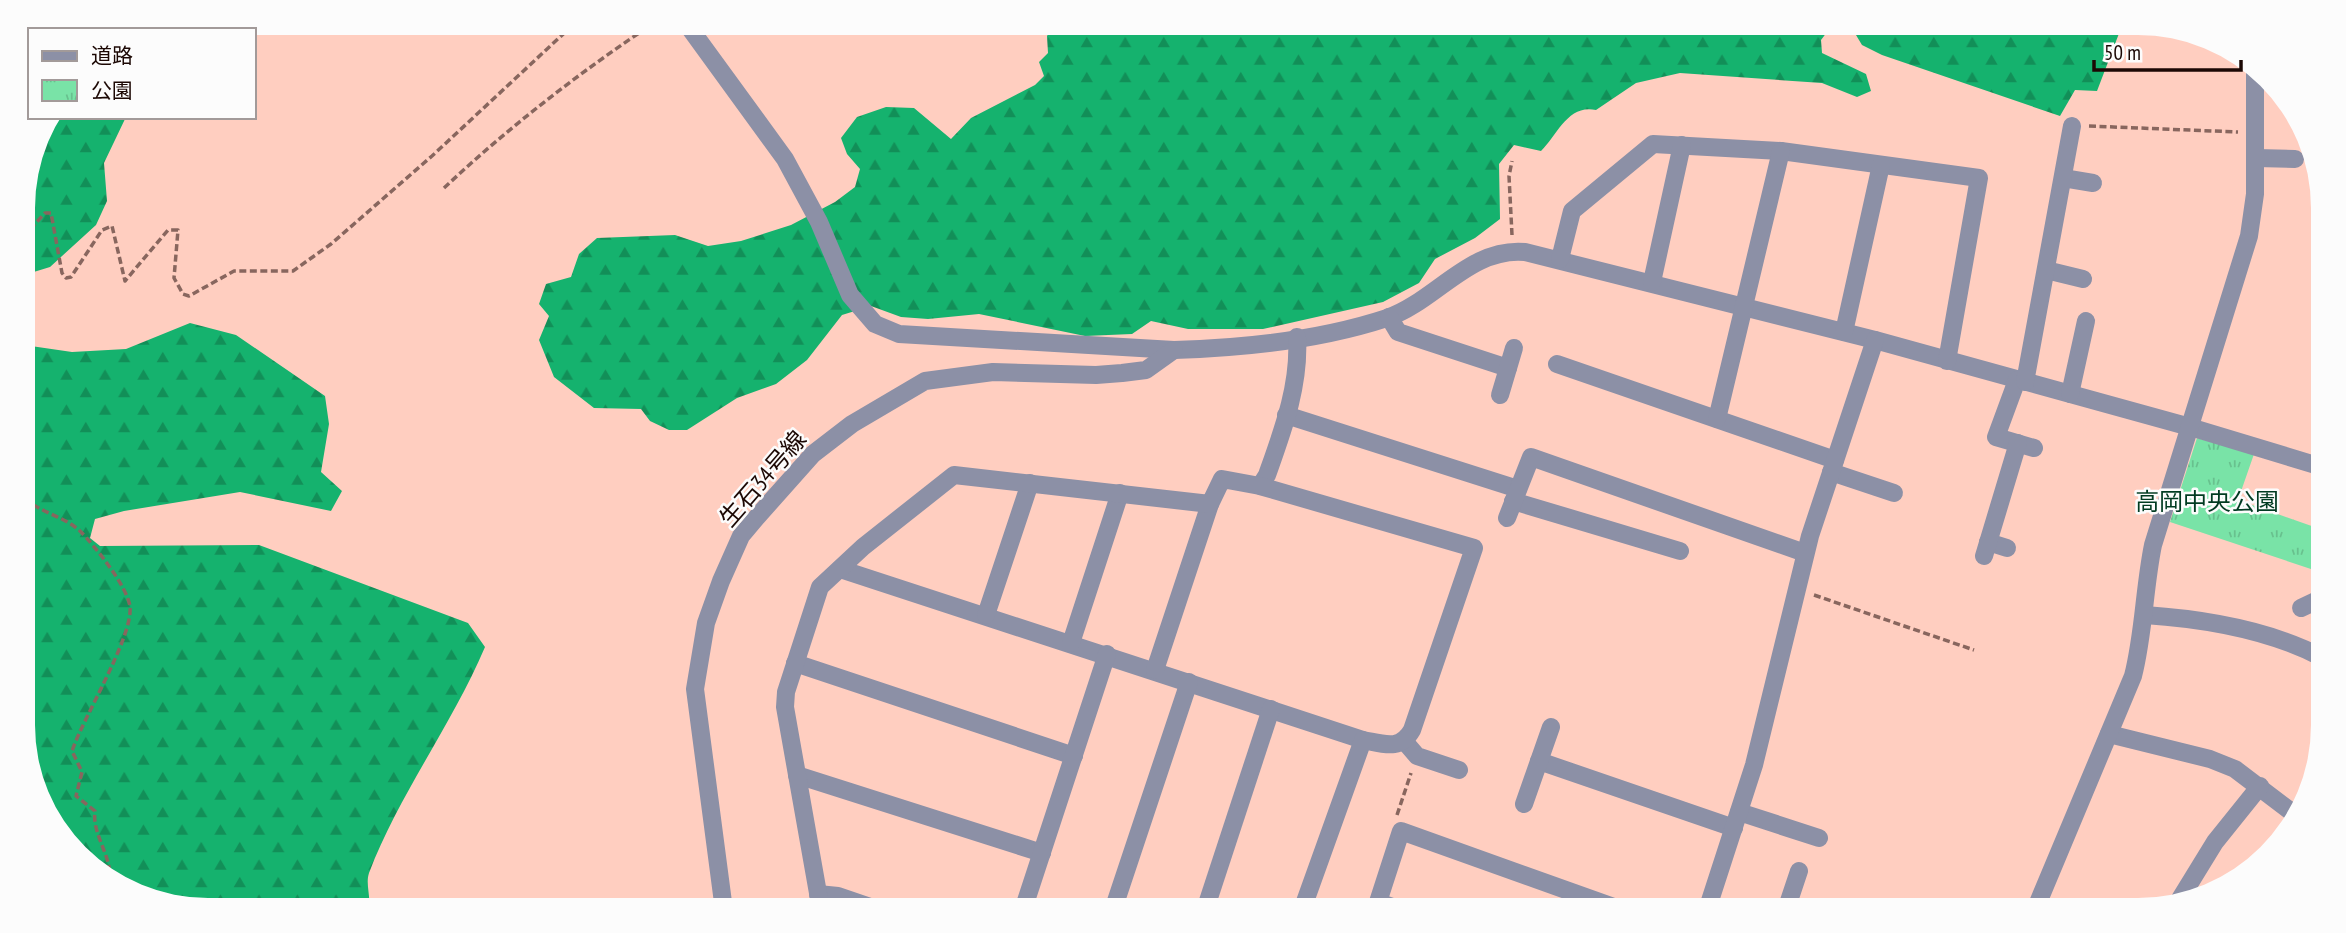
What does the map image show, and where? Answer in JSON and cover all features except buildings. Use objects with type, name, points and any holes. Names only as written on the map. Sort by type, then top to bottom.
[{"type":"street","points":[[695,35],[785,159],[819,222],[850,295],[875,324],[912,337],[1174,350],[1216,349],[1297,337],[1389,317],[1487,256],[1508,250],[1560,258],[1875,340],[2190,427],[2311,464]]},
{"type":"street","points":[[2040,898],[2133,676],[2145,615],[2145,584],[2154,545],[2244,257],[2255,194],[2255,81]]},
{"type":"street","points":[[2007,548],[1986,549],[2026,446],[1996,437],[2021,381],[2046,270],[2072,126]]},
{"type":"street","points":[[1560,258],[1572,211],[1653,144],[1782,151],[1979,178],[1947,361]]},
{"type":"street","points":[[1652,282],[1682,145]]},
{"type":"street","points":[[1717,419],[1782,151]]},
{"type":"street","points":[[2256,158],[2295,159]]},
{"type":"street","points":[[1844,332],[1881,165]]},
{"type":"street","points":[[2063,178],[2093,183]]},
{"type":"street","points":[[2046,270],[2083,279]]},
{"type":"street","points":[[1389,317],[1398,332],[1508,368]]},
{"type":"street","points":[[2070,394],[2086,321]]},
{"type":"street","points":[[1260,486],[1267,475],[1299,366],[1297,337]]},
{"type":"street","points":[[1711,898],[1754,765],[1805,553],[1875,340]]},
{"type":"street","points":[[1500,395],[1514,348]]},
{"type":"street","name":"生石34号線","points":[[722,898],[695,689],[706,624],[720,581],[741,536],[813,454],[852,424],[925,381],[993,372],[1096,375],[1122,373],[1146,370],[1174,350]]},
{"type":"street","points":[[1557,364],[1717,419],[1894,493]]},
{"type":"street","points":[[1286,415],[1513,503],[1680,551]]},
{"type":"street","points":[[1513,503],[1531,457],[1805,553]]},
{"type":"street","points":[[819,898],[785,708],[795,663],[813,601],[820,587],[954,475],[1210,504]]},
{"type":"street","points":[[840,569],[1107,654],[1363,740],[1397,746],[1405,742],[1474,548],[1260,486],[1222,479],[1210,504],[1155,670]]},
{"type":"street","points":[[986,615],[1030,483]]},
{"type":"street","points":[[1071,643],[1119,494]]},
{"type":"street","points":[[2301,608],[2311,604]]},
{"type":"street","points":[[2145,615],[2176,617],[2279,638],[2311,653]]},
{"type":"street","points":[[1027,898],[1107,654]]},
{"type":"street","points":[[795,663],[1074,756]]},
{"type":"street","points":[[1117,898],[1189,682]]},
{"type":"street","points":[[1209,898],[1271,709]]},
{"type":"street","points":[[1524,804],[1551,727]]},
{"type":"street","points":[[2109,734],[2210,759],[2235,769],[2289,810]]},
{"type":"street","points":[[1306,898],[1363,740]]},
{"type":"street","points":[[1405,742],[1417,756],[1459,770]]},
{"type":"street","points":[[1539,761],[1736,820],[1819,838]]},
{"type":"street","points":[[797,775],[1042,853]]},
{"type":"street","points":[[2185,892],[2216,842],[2260,786]]},
{"type":"street","points":[[1379,898],[1401,831],[1588,898]]},
{"type":"street","points":[[1790,898],[1799,872]]},
{"type":"path","points":[[35,224],[45,213],[51,213],[62,273],[71,277],[102,229],[112,226],[125,281],[168,230],[174,228],[178,230],[174,278],[183,294],[189,296],[234,271],[293,271],[331,244],[394,190],[562,35]]},
{"type":"path","points":[[444,188],[487,147],[550,97],[637,35]]},
{"type":"path","points":[[2072,126],[2255,133]]},
{"type":"path","points":[[1508,250],[1513,219],[1509,176],[1512,161]]},
{"type":"path","points":[[35,503],[63,517],[81,532],[112,571],[130,607],[126,631],[72,751],[82,772],[76,796],[95,811],[93,824],[104,846],[108,866]]},
{"type":"path","points":[[1797,589],[1974,650]]},
{"type":"path","points":[[1401,831],[1393,825],[1417,756]]},
{"type":"green space","points":[[1825,35],[1821,40],[1822,53],[1866,74],[1871,91],[1857,97],[1822,83],[1680,73],[1636,83],[1596,110],[1586,109],[1571,116],[1541,151],[1514,145],[1499,164],[1500,219],[1475,238],[1435,259],[1419,283],[1383,302],[1263,329],[1188,329],[1151,321],[1132,334],[1085,336],[979,314],[928,319],[901,317],[871,306],[842,315],[807,360],[776,384],[737,398],[687,430],[669,430],[650,421],[641,409],[594,408],[554,377],[539,340],[549,316],[539,304],[546,284],[571,277],[579,254],[597,238],[675,235],[708,246],[741,241],[791,225],[835,202],[855,187],[860,169],[847,154],[841,138],[857,117],[886,107],[914,108],[951,139],[971,118],[1035,85],[1044,76],[1039,62],[1048,53],[1047,36]]},
{"type":"green space","points":[[1856,35],[2118,35],[2097,91],[2075,90],[2060,116],[1882,55],[1862,45]]},
{"type":"green space","points":[[125,119],[104,163],[107,201],[96,225],[50,267],[35,272],[35,196],[41,163],[58,121]]},
{"type":"green space","points":[[190,323],[236,335],[325,396],[329,424],[321,472],[342,491],[331,511],[240,492],[124,511],[95,519],[90,538],[100,546],[259,545],[468,623],[485,647],[381,844],[369,873],[369,898],[208,898],[185,897],[152,889],[112,869],[94,855],[64,821],[53,802],[38,759],[35,725],[35,347],[72,352],[126,349]]},
{"type":"green space","name":"高岡中央公園","points":[[2197,438],[2254,454],[2238,500],[2311,526],[2311,569],[2170,522]]}]
